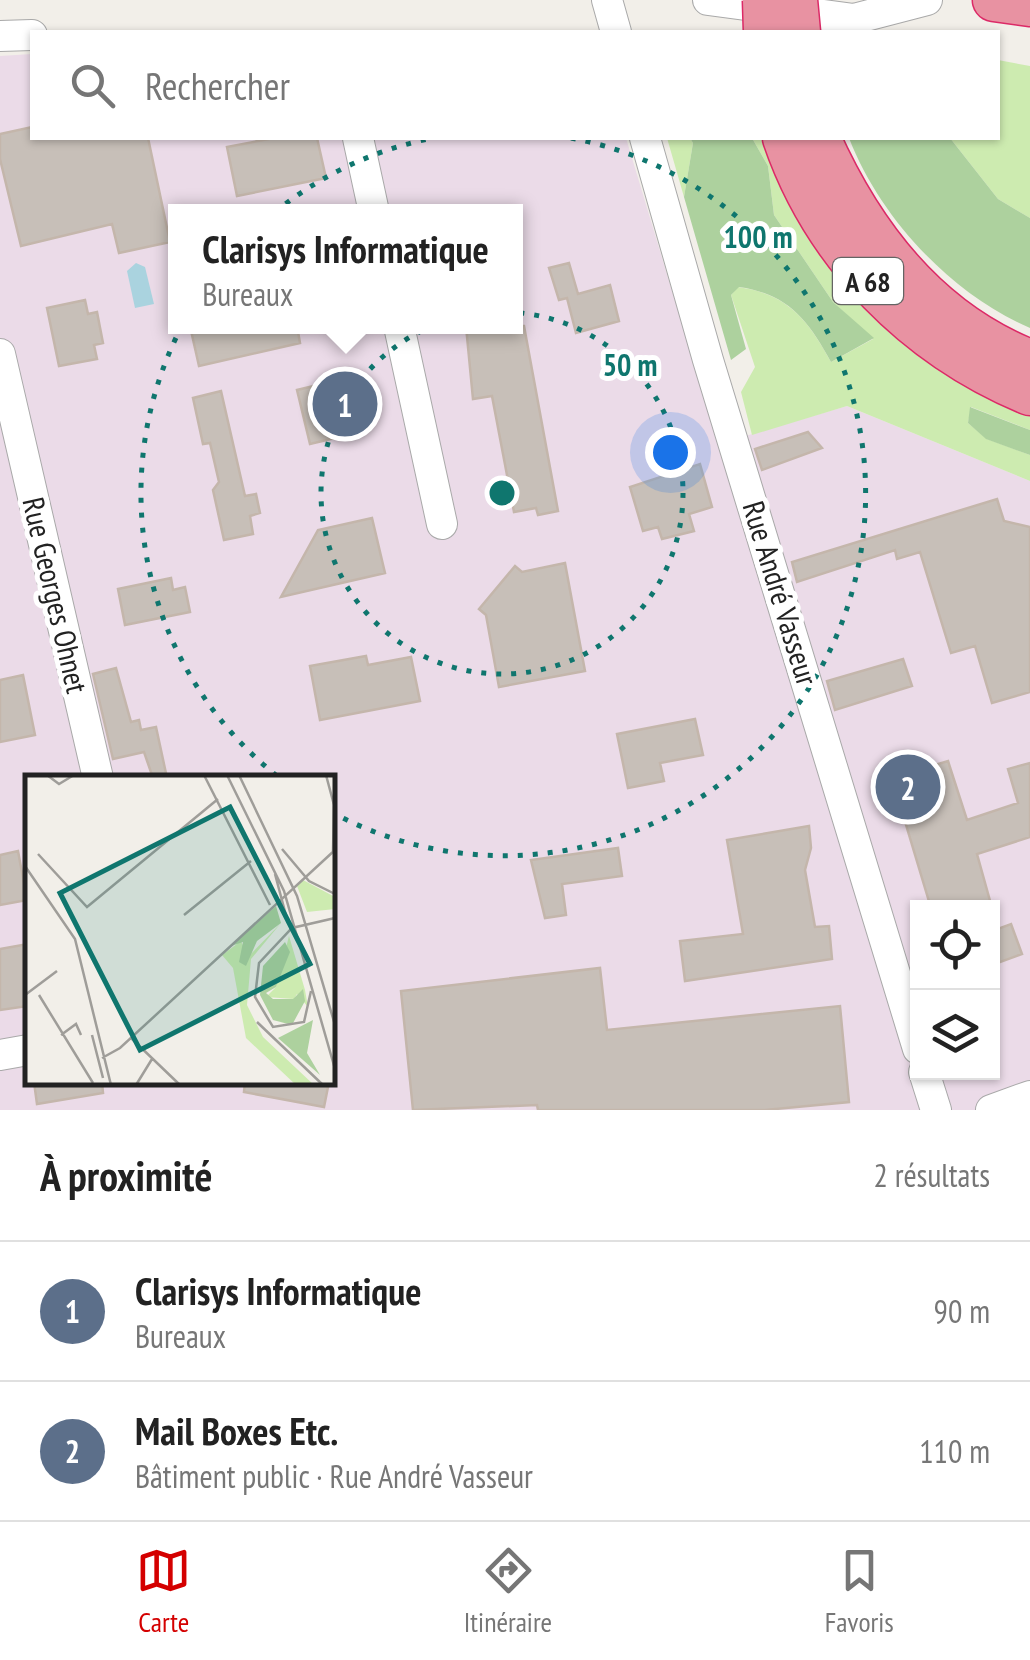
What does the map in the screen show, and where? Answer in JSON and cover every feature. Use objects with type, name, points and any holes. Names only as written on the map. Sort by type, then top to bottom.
[{"type":"highway","points":[[764,0],[766,30]]},
{"type":"highway","points":[[796,0],[799,30]]},
{"type":"highway","name":"A 68","points":[[785,140],[798,176],[824,224],[870,283],[930,339],[1000,382],[1030,394]]},
{"type":"highway","name":"A 68","points":[[821,140],[848,198],[893,262],[968,329],[1030,361]]},
{"type":"street","points":[[708,0],[854,19],[927,0]]},
{"type":"street","points":[[0,36],[30,35]]},
{"type":"street","points":[[358,140],[372,204]]},
{"type":"street","name":"Rue André Vasseur","points":[[647,140],[708,360],[910,1023]]},
{"type":"street","points":[[401,334],[442,524]]},
{"type":"street","name":"Rue Georges Ohnet","points":[[0,354],[97,775]]},
{"type":"street","points":[[0,1055],[25,1051]]},
{"type":"street","points":[[927,1080],[936,1110]]},
{"type":"street","points":[[991,1110],[1030,1096]]},
{"type":"shaded area","points":[[30,54],[30,140],[627,140],[718,444],[847,406],[1030,481],[1030,1110],[0,1110],[0,56]]},
{"type":"green space","points":[[1000,60],[1030,66],[1030,218],[998,199],[952,140],[1000,140]]},
{"type":"green space","points":[[668,140],[693,143],[684,197]]},
{"type":"green space","points":[[691,140],[753,140],[768,166],[774,215],[833,302],[874,338],[831,362],[795,311],[771,296],[739,287],[731,295],[746,349],[731,360],[684,197]]},
{"type":"green space","points":[[753,140],[764,140],[828,257],[852,293],[889,332],[957,381],[1030,415],[1030,430],[971,407],[968,423],[987,439],[1030,455],[1030,481],[847,406],[752,435],[741,392],[755,367],[731,295],[738,287],[770,296],[795,311],[831,362],[873,339],[833,302],[774,215],[768,166]]},
{"type":"green space","points":[[850,140],[952,140],[998,199],[1030,218],[1030,328],[973,295],[946,274],[899,224],[862,168]]},
{"type":"green space","points":[[970,407],[1030,430],[1030,455],[986,439],[968,423]]},
{"type":"water","points":[[136,263],[145,267],[154,304],[135,308],[127,271]]},
{"type":"building","points":[[30,127],[30,140],[148,140],[168,242],[119,253],[112,224],[21,246],[0,159],[0,134]]},
{"type":"building","points":[[264,140],[317,140],[326,178],[237,196],[227,147]]},
{"type":"building","points":[[569,263],[578,294],[610,285],[619,321],[576,333],[567,298],[559,300],[549,268]]},
{"type":"building","points":[[85,300],[88,314],[97,312],[103,343],[94,345],[97,359],[59,366],[47,308]]},
{"type":"building","points":[[524,326],[558,511],[538,515],[536,508],[514,512],[492,396],[473,399],[467,334],[523,334]]},
{"type":"building","points":[[192,334],[298,334],[300,343],[199,366]]},
{"type":"building","points":[[351,377],[364,431],[310,444],[297,390]]},
{"type":"building","points":[[221,391],[245,496],[256,494],[260,513],[250,516],[253,534],[224,540],[213,490],[219,482],[210,443],[203,444],[193,398]]},
{"type":"building","points":[[808,432],[822,448],[762,470],[755,449]]},
{"type":"building","points":[[700,464],[712,507],[689,514],[694,531],[662,539],[658,527],[643,531],[630,487]]},
{"type":"building","points":[[997,499],[1004,521],[1030,527],[1030,692],[992,703],[975,646],[951,653],[920,552],[897,559],[895,550],[797,582],[792,562]]},
{"type":"building","points":[[372,518],[385,573],[281,597],[318,530]]},
{"type":"building","points":[[565,563],[585,671],[499,687],[486,615],[479,609],[515,566],[522,572]]},
{"type":"building","points":[[171,578],[173,590],[185,587],[190,612],[125,625],[118,589]]},
{"type":"building","points":[[366,656],[368,665],[411,657],[420,701],[320,720],[310,666]]},
{"type":"building","points":[[903,659],[912,686],[835,710],[827,681]]},
{"type":"building","points":[[116,668],[131,722],[139,720],[141,730],[156,727],[166,775],[152,775],[144,752],[113,759],[93,674]]},
{"type":"building","points":[[23,675],[35,735],[0,742],[0,680]]},
{"type":"building","points":[[695,719],[703,755],[660,763],[664,781],[628,788],[617,734]]},
{"type":"building","points":[[948,761],[967,820],[1018,803],[1008,769],[1030,763],[1030,837],[977,854],[990,900],[929,900],[892,778]]},
{"type":"building","points":[[809,826],[811,848],[805,870],[815,927],[829,926],[832,959],[685,981],[680,941],[743,934],[727,840]]},
{"type":"building","points":[[618,848],[622,876],[562,884],[566,915],[545,918],[531,860]]},
{"type":"building","points":[[18,851],[25,900],[0,905],[0,855]]},
{"type":"building","points":[[1011,924],[1022,954],[1000,962],[1000,928]]},
{"type":"building","points":[[25,945],[25,1006],[0,1010],[0,949]]},
{"type":"building","points":[[600,968],[607,1030],[840,1006],[849,1102],[765,1110],[538,1110],[537,1105],[413,1110],[401,991]]},
{"type":"building","points":[[34,1085],[102,1085],[103,1093],[37,1104]]},
{"type":"building","points":[[245,1085],[328,1085],[324,1107],[244,1092]]},
{"type":"place","name":"Clarisys Informatique","points":[[345,404]]},
{"type":"place","name":"Mail Boxes Etc.","points":[[908,787]]}]
